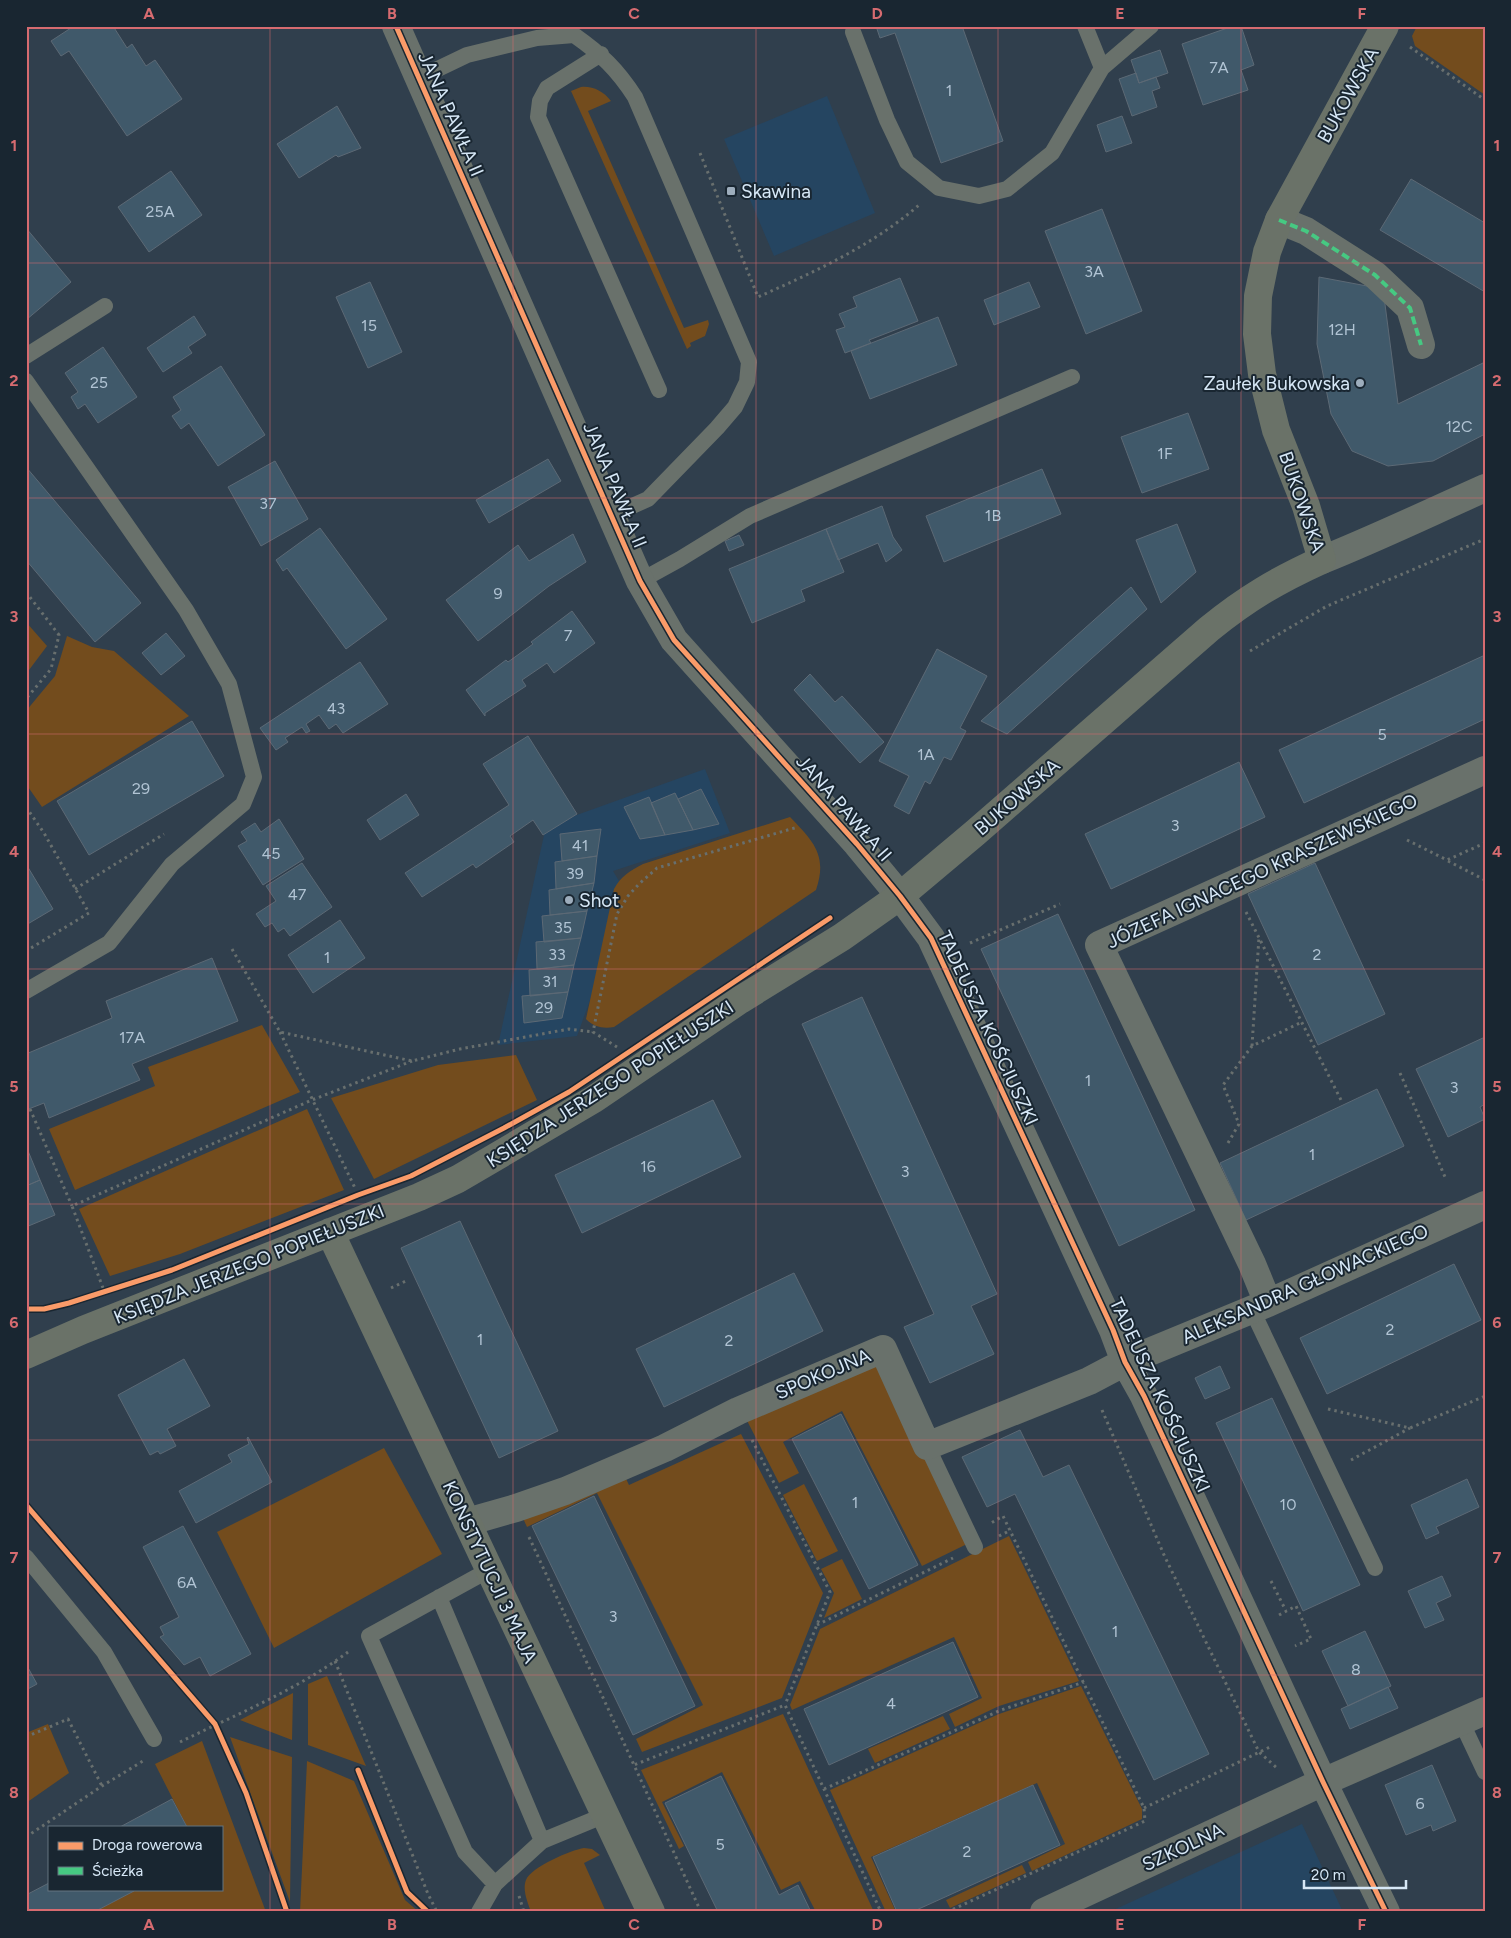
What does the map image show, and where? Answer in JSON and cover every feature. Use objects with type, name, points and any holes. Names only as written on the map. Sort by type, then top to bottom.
[{"type":"street","name":"JANA PAWŁA II","points":[[396,26],[640,581],[674,640],[900,896]]},
{"type":"street","name":"BUKOWSKA","points":[[900,896],[1232,610],[1283,578],[1322,560],[1306,506],[1276,430],[1262,374],[1258,344],[1258,296],[1267,252],[1279,220],[1395,35]]},
{"type":"street","points":[[1279,220],[1306,231],[1375,275],[1410,308],[1421,345]]},
{"type":"street","points":[[1322,560],[1363,544],[1485,488]]},
{"type":"street","name":"JÓZEFA IGNACEGO KRASZEWSKIEGO","points":[[1260,1307],[1252,1264],[1099,945],[1485,770]]},
{"type":"street","name":"KSIĘDZA JERZEGO POPIEŁUSZKI","points":[[26,1355],[83,1330],[458,1179],[594,1099],[740,1000],[842,937],[900,896]]},
{"type":"street","name":"TADEUSZA KOŚCIUSZKI","points":[[900,896],[931,938],[1113,1330],[1125,1362],[1144,1396],[1300,1733],[1314,1787],[1386,1912]]},
{"type":"street","name":"ALEKSANDRA GŁOWACKIEGO","points":[[1125,1362],[1260,1307],[1485,1205]]},
{"type":"street","name":"KONSTYTUCJI 3 MAJA","points":[[330,1232],[651,1912]]},
{"type":"street","name":"SPOKOJNA","points":[[467,1522],[565,1491],[665,1448],[738,1411],[883,1349],[927,1446]]},
{"type":"street","points":[[927,1446],[1089,1381],[1125,1362]]},
{"type":"street","name":"SZKOLNA","points":[[1044,1912],[1473,1716]]},
{"type":"lane","points":[[1085,26],[1102,68]]},
{"type":"lane","points":[[853,32],[888,120],[908,162],[939,188],[979,196],[1007,189],[1052,153],[1102,68],[1151,26]]},
{"type":"lane","points":[[419,78],[467,55],[537,38],[574,35],[601,54],[622,78],[635,98],[749,362],[747,382],[735,407],[717,428],[648,499],[612,515]]},
{"type":"lane","points":[[601,54],[547,88],[540,101],[538,117],[659,390]]},
{"type":"lane","points":[[26,356],[105,306]]},
{"type":"lane","points":[[640,581],[750,516],[1072,377]]},
{"type":"lane","points":[[26,381],[186,610],[229,684],[254,777],[243,804],[172,864],[109,943],[26,991]]},
{"type":"lane","points":[[1260,1307],[1295,1402],[1375,1568]]},
{"type":"lane","points":[[927,1446],[975,1547]]},
{"type":"lane","points":[[26,1557],[104,1652],[154,1739]]},
{"type":"lane","points":[[490,1570],[368,1636],[465,1852],[495,1884]]},
{"type":"lane","points":[[440,1597],[542,1842]]},
{"type":"lane","points":[[1473,1716],[1485,1772]]},
{"type":"lane","points":[[479,1912],[495,1884],[542,1842],[605,1815]]},
{"type":"path","points":[[1395,35],[1485,100]]},
{"type":"path","points":[[700,153],[758,297],[811,274],[871,240],[909,214],[939,188]]},
{"type":"path","points":[[1250,651],[1327,606],[1485,539]]},
{"type":"path","points":[[26,592],[59,635],[51,669],[26,699]]},
{"type":"path","points":[[26,807],[44,833],[89,913],[26,951]]},
{"type":"path","points":[[1371,821],[1485,880]]},
{"type":"path","points":[[594,1032],[617,914],[628,896],[639,884],[657,868],[808,825]]},
{"type":"path","points":[[1447,860],[1485,843]]},
{"type":"path","points":[[1233,884],[1341,1100]]},
{"type":"path","points":[[970,943],[1060,904]]},
{"type":"path","points":[[1252,1046],[1259,937]]},
{"type":"path","points":[[232,949],[280,1032],[358,1195]]},
{"type":"path","points":[[1226,1147],[1239,1124],[1223,1085],[1252,1046],[1302,1022]]},
{"type":"path","points":[[72,1206],[312,1100],[412,1061],[460,1049],[569,1029],[594,1032],[604,1040],[623,1049]]},
{"type":"path","points":[[280,1032],[412,1061]]},
{"type":"path","points":[[1400,1073],[1444,1177]]},
{"type":"path","points":[[30,1108],[72,1206],[104,1291]]},
{"type":"path","points":[[1329,1472],[1410,1428],[1485,1396]]},
{"type":"path","points":[[1295,1402],[1410,1428]]},
{"type":"path","points":[[1099,1403],[1164,1554],[1259,1752],[1314,1787]]},
{"type":"path","points":[[747,1432],[830,1592],[785,1704],[881,1912]]},
{"type":"path","points":[[947,1912],[1145,1821],[1144,1808],[1004,1516],[988,1524]]},
{"type":"path","points":[[816,1625],[1011,1530]]},
{"type":"path","points":[[526,1532],[701,1912]]},
{"type":"path","points":[[1271,1581],[1286,1611],[1296,1606],[1311,1639],[1293,1646]]},
{"type":"path","points":[[175,1744],[301,1683],[335,1661],[368,1636]]},
{"type":"path","points":[[335,1661],[428,1894],[437,1912]]},
{"type":"path","points":[[824,1789],[1001,1710],[1084,1682]]},
{"type":"path","points":[[634,1765],[785,1704]]},
{"type":"path","points":[[26,1737],[68,1719],[102,1786]]},
{"type":"path","points":[[1144,1808],[1300,1733]]},
{"type":"path","points":[[26,1837],[102,1786],[151,1757]]},
{"type":"shaded area","points":[[1417,26],[1485,26],[1485,95],[1415,46],[1412,36]]},
{"type":"shaded area","points":[[581,87],[590,87],[598,90],[611,101],[588,111],[684,328],[708,320],[709,324],[705,336],[690,343],[691,346],[687,349],[571,91]]},
{"type":"shaded area","points":[[827,96],[875,213],[774,256],[724,139]]},
{"type":"shaded area","points":[[26,622],[47,646],[26,674]]},
{"type":"shaded area","points":[[67,636],[92,647],[114,651],[189,716],[42,807],[26,784],[26,711],[55,676]]},
{"type":"shaded area","points":[[705,769],[730,833],[613,871],[628,896],[577,1036],[498,1045],[546,826]]},
{"type":"shaded area","points":[[790,817],[816,849],[820,867],[816,890],[614,1027],[599,1027],[586,1019],[614,889],[623,877],[643,864]]},
{"type":"shaded area","points":[[262,1025],[300,1092],[75,1190],[49,1129],[155,1086],[148,1067]]},
{"type":"shaded area","points":[[516,1055],[537,1100],[374,1179],[331,1098],[438,1065]]},
{"type":"shaded area","points":[[307,1109],[344,1190],[180,1254],[110,1276],[79,1209]]},
{"type":"shaded area","points":[[873,1344],[967,1544],[922,1566],[842,1411],[783,1442],[799,1473],[779,1483],[738,1403]]},
{"type":"shaded area","points":[[741,1434],[823,1593],[782,1698],[642,1752],[636,1739],[703,1705],[597,1493],[527,1527],[522,1516],[617,1460],[629,1485]]},
{"type":"shaded area","points":[[384,1448],[442,1554],[274,1648],[217,1532]]},
{"type":"shaded area","points":[[804,1484],[838,1551],[817,1561],[783,1495]]},
{"type":"shaded area","points":[[1009,1536],[1079,1681],[999,1706],[955,1727],[949,1714],[982,1698],[954,1637],[792,1710],[790,1705],[820,1629]]},
{"type":"shaded area","points":[[842,1559],[862,1599],[824,1618],[834,1593],[821,1569]]},
{"type":"shaded area","points":[[327,1676],[366,1766],[308,1745],[308,1684]]},
{"type":"shaded area","points":[[1081,1686],[1142,1809],[1142,1819],[1032,1871],[1028,1862],[1065,1844],[1037,1783],[871,1857],[896,1912],[886,1912],[830,1790],[999,1714]]},
{"type":"shaded area","points":[[293,1693],[292,1740],[240,1720]]},
{"type":"shaded area","points":[[783,1714],[874,1912],[816,1912],[800,1881],[781,1890],[722,1772],[662,1802],[684,1846],[679,1849],[641,1770]]},
{"type":"shaded area","points":[[943,1716],[950,1729],[875,1763],[868,1749]]},
{"type":"shaded area","points":[[48,1724],[69,1773],[26,1803],[26,1733]]},
{"type":"shaded area","points":[[230,1737],[292,1757],[290,1902]]},
{"type":"shaded area","points":[[202,1741],[266,1912],[94,1912],[131,1890],[222,1890],[222,1826],[186,1826],[155,1764]]},
{"type":"shaded area","points":[[307,1761],[354,1781],[405,1900],[419,1912],[300,1912]]},
{"type":"shaded area","points":[[1302,1824],[1343,1912],[1109,1912]]},
{"type":"shaded area","points":[[584,1848],[592,1849],[600,1855],[584,1863],[606,1912],[531,1912],[525,1888],[529,1875],[552,1860]]},
{"type":"shaded area","points":[[1022,1865],[1026,1873],[950,1908],[946,1900]]},
{"type":"building","points":[[74,26],[113,26],[127,48],[132,44],[146,66],[155,60],[182,99],[127,136],[69,51],[61,56],[51,41]]},
{"type":"building","points":[[876,26],[962,26],[1003,141],[941,163],[895,33],[880,38]]},
{"type":"building","points":[[1233,26],[1241,26],[1254,65],[1241,70],[1248,90],[1203,105],[1182,44]]},
{"type":"building","points":[[1160,50],[1168,73],[1139,83],[1131,60]]},
{"type":"building","points":[[1136,73],[1139,83],[1156,77],[1160,88],[1152,91],[1157,107],[1132,116],[1119,79]]},
{"type":"building","points":[[337,106],[361,148],[338,157],[336,155],[299,178],[277,144]]},
{"type":"building","points":[[1122,116],[1132,143],[1106,152],[1097,125]]},
{"type":"building","points":[[171,171],[202,215],[149,252],[118,207]]},
{"type":"building","points":[[1411,179],[1485,223],[1485,292],[1380,230]]},
{"type":"building","points":[[1102,209],[1142,311],[1086,334],[1045,231]]},
{"type":"building","points":[[26,228],[71,282],[26,320]]},
{"type":"building","name":"Zaułek Bukowska","points":[[1319,277],[1383,289],[1398,404],[1485,362],[1485,434],[1433,461],[1388,466],[1352,451],[1331,414],[1317,344]]},
{"type":"building","points":[[900,278],[918,321],[869,340],[871,343],[845,353],[836,330],[845,327],[839,314],[857,307],[853,297]]},
{"type":"building","points":[[370,282],[402,352],[368,368],[336,297]]},
{"type":"building","points":[[1029,282],[1040,307],[994,325],[984,300]]},
{"type":"building","points":[[194,316],[206,335],[188,347],[192,353],[163,372],[147,348]]},
{"type":"building","points":[[938,317],[957,365],[870,399],[851,351]]},
{"type":"building","points":[[103,347],[137,397],[98,423],[85,404],[78,409],[71,397],[78,392],[65,373]]},
{"type":"building","points":[[221,366],[265,435],[218,466],[189,423],[181,429],[172,416],[181,410],[173,397]]},
{"type":"building","points":[[1188,413],[1209,469],[1142,493],[1121,437]]},
{"type":"building","points":[[548,459],[561,481],[489,523],[476,500]]},
{"type":"building","points":[[275,461],[308,519],[261,546],[228,487]]},
{"type":"building","points":[[26,467],[141,603],[95,642],[26,560]]},
{"type":"building","points":[[1042,469],[1061,514],[944,562],[926,516]]},
{"type":"building","points":[[882,506],[893,537],[902,550],[886,562],[878,543],[838,560],[826,529]]},
{"type":"building","points":[[1177,524],[1196,572],[1161,603],[1136,540]]},
{"type":"building","points":[[320,528],[387,619],[346,649],[287,568],[283,571],[276,560]]},
{"type":"building","points":[[826,529],[844,572],[801,590],[805,601],[752,623],[729,569]]},
{"type":"building","points":[[573,534],[586,562],[549,586],[478,641],[446,600],[518,545],[529,561]]},
{"type":"building","points":[[739,535],[744,545],[729,551],[725,541]]},
{"type":"building","points":[[1131,587],[1147,609],[1007,734],[981,721]]},
{"type":"building","points":[[572,611],[595,643],[554,673],[547,663],[522,680],[526,686],[485,713],[485,716],[466,690],[506,660],[508,662],[533,644],[531,642]]},
{"type":"building","points":[[166,633],[185,656],[161,675],[142,653]]},
{"type":"building","points":[[937,649],[987,676],[960,728],[966,731],[951,760],[944,757],[930,784],[925,781],[909,814],[894,806],[909,776],[879,761]]},
{"type":"building","points":[[1485,655],[1485,719],[1304,803],[1279,750]]},
{"type":"building","points":[[360,662],[388,704],[343,733],[336,724],[329,729],[319,715],[306,724],[310,731],[306,733],[302,727],[285,738],[288,742],[276,750],[260,728]]},
{"type":"building","points":[[810,674],[835,702],[842,696],[884,742],[860,763],[794,690]]},
{"type":"building","points":[[192,721],[224,776],[89,855],[57,801]]},
{"type":"building","points":[[528,736],[577,814],[543,835],[533,820],[510,836],[514,842],[476,868],[473,864],[422,897],[405,873],[509,805],[483,764]]},
{"type":"building","points":[[1239,762],[1265,817],[1111,889],[1085,834]]},
{"type":"building","points":[[701,789],[719,824],[693,830],[678,799]]},
{"type":"building","points":[[675,793],[693,830],[665,835],[651,803]]},
{"type":"building","points":[[406,794],[419,815],[380,840],[367,820]]},
{"type":"building","points":[[649,797],[665,835],[640,839],[624,807]]},
{"type":"building","points":[[279,819],[304,859],[263,885],[238,846],[247,841],[241,832],[255,823],[261,832]]},
{"type":"building","points":[[601,829],[597,856],[562,861],[560,834]]},
{"type":"building","points":[[597,856],[594,883],[556,889],[555,862]]},
{"type":"building","points":[[302,863],[332,907],[290,936],[284,928],[278,932],[272,923],[265,927],[256,914],[276,901],[266,886]]},
{"type":"building","points":[[1315,863],[1385,1014],[1318,1045],[1248,894]]},
{"type":"building","points":[[26,864],[53,909],[26,925]]},
{"type":"building","name":"Shot","points":[[594,883],[587,911],[550,915],[549,890]]},
{"type":"building","points":[[587,911],[581,938],[544,942],[542,916]]},
{"type":"building","points":[[1058,914],[1195,1210],[1119,1246],[981,949]]},
{"type":"building","points":[[340,920],[365,958],[313,993],[288,955]]},
{"type":"building","points":[[581,938],[574,965],[537,969],[536,942]]},
{"type":"building","points":[[212,958],[238,1021],[132,1064],[140,1080],[49,1118],[44,1103],[26,1110],[26,1072],[29,1071],[26,1054],[112,1018],[106,1001]]},
{"type":"building","points":[[574,965],[568,992],[530,996],[529,970]]},
{"type":"building","points":[[568,992],[562,1018],[524,1023],[522,996]]},
{"type":"building","points":[[862,997],[997,1294],[971,1306],[994,1354],[930,1383],[904,1327],[934,1314],[802,1024]]},
{"type":"building","points":[[1485,1037],[1485,1104],[1480,1107],[1485,1119],[1448,1137],[1416,1069]]},
{"type":"building","points":[[1377,1089],[1404,1146],[1246,1220],[1220,1163]]},
{"type":"building","points":[[713,1100],[741,1157],[582,1233],[555,1175]]},
{"type":"building","points":[[26,1146],[40,1180],[26,1186]]},
{"type":"building","points":[[40,1180],[55,1215],[26,1227],[26,1186]]},
{"type":"building","points":[[460,1221],[558,1431],[499,1458],[401,1248]]},
{"type":"building","points":[[1454,1264],[1481,1320],[1327,1394],[1300,1338]]},
{"type":"building","points":[[794,1273],[823,1331],[664,1407],[636,1349]]},
{"type":"building","points":[[184,1359],[210,1406],[167,1429],[176,1446],[160,1454],[158,1451],[150,1455],[118,1395]]},
{"type":"building","points":[[1220,1366],[1230,1388],[1205,1399],[1195,1378]]},
{"type":"building","points":[[1272,1398],[1360,1585],[1303,1611],[1216,1423]]},
{"type":"building","points":[[841,1414],[918,1565],[869,1589],[792,1439]]},
{"type":"building","points":[[1020,1430],[1043,1477],[1069,1465],[1209,1754],[1154,1780],[1015,1494],[987,1507],[962,1457]]},
{"type":"building","points":[[248,1437],[272,1482],[196,1523],[179,1491],[232,1462],[228,1455],[249,1444]]},
{"type":"building","points":[[1467,1479],[1479,1507],[1436,1527],[1439,1533],[1426,1539],[1411,1505]]},
{"type":"building","points":[[594,1496],[695,1706],[633,1735],[532,1526]]},
{"type":"building","points":[[183,1526],[251,1654],[210,1676],[200,1657],[184,1665],[160,1637],[164,1635],[160,1627],[179,1617],[143,1547]]},
{"type":"building","points":[[1442,1576],[1451,1596],[1436,1603],[1444,1620],[1425,1628],[1408,1591]]},
{"type":"building","points":[[1365,1631],[1391,1686],[1348,1706],[1322,1651]]},
{"type":"building","points":[[953,1642],[978,1697],[829,1765],[804,1709]]},
{"type":"building","points":[[26,1664],[37,1684],[26,1690]]},
{"type":"building","points":[[1388,1687],[1398,1708],[1350,1729],[1341,1709]]},
{"type":"building","points":[[1432,1765],[1456,1821],[1433,1831],[1431,1825],[1406,1835],[1385,1785]]},
{"type":"building","points":[[721,1776],[779,1895],[798,1885],[811,1912],[718,1912],[665,1803]]},
{"type":"building","points":[[1033,1785],[1060,1845],[912,1912],[897,1912],[873,1857]]},
{"type":"building","points":[[172,1799],[186,1826],[122,1826]]},
{"type":"building","points":[[48,1884],[48,1890],[134,1891],[94,1912],[26,1912],[26,1895]]},
{"type":"marked path","points":[[1279,220],[1306,231],[1375,275],[1410,308],[1421,345]]},
{"type":"cycle path","points":[[396,26],[640,581],[674,640],[857,844],[900,896],[931,938],[1113,1330],[1125,1362],[1144,1396],[1323,1782],[1386,1912]]},
{"type":"cycle path","points":[[26,1309],[44,1309],[69,1303],[172,1270],[358,1195],[411,1176],[569,1092],[830,918]]},
{"type":"cycle path","points":[[26,1505],[215,1724],[246,1793],[287,1912]]},
{"type":"cycle path","points":[[358,1770],[407,1892],[428,1912]]},
{"type":"place","name":"Skawina","points":[[731,191]]},
{"type":"place","name":"Zaułek Bukowska","points":[[1360,383]]},
{"type":"place","name":"Shot","points":[[569,900]]}]
